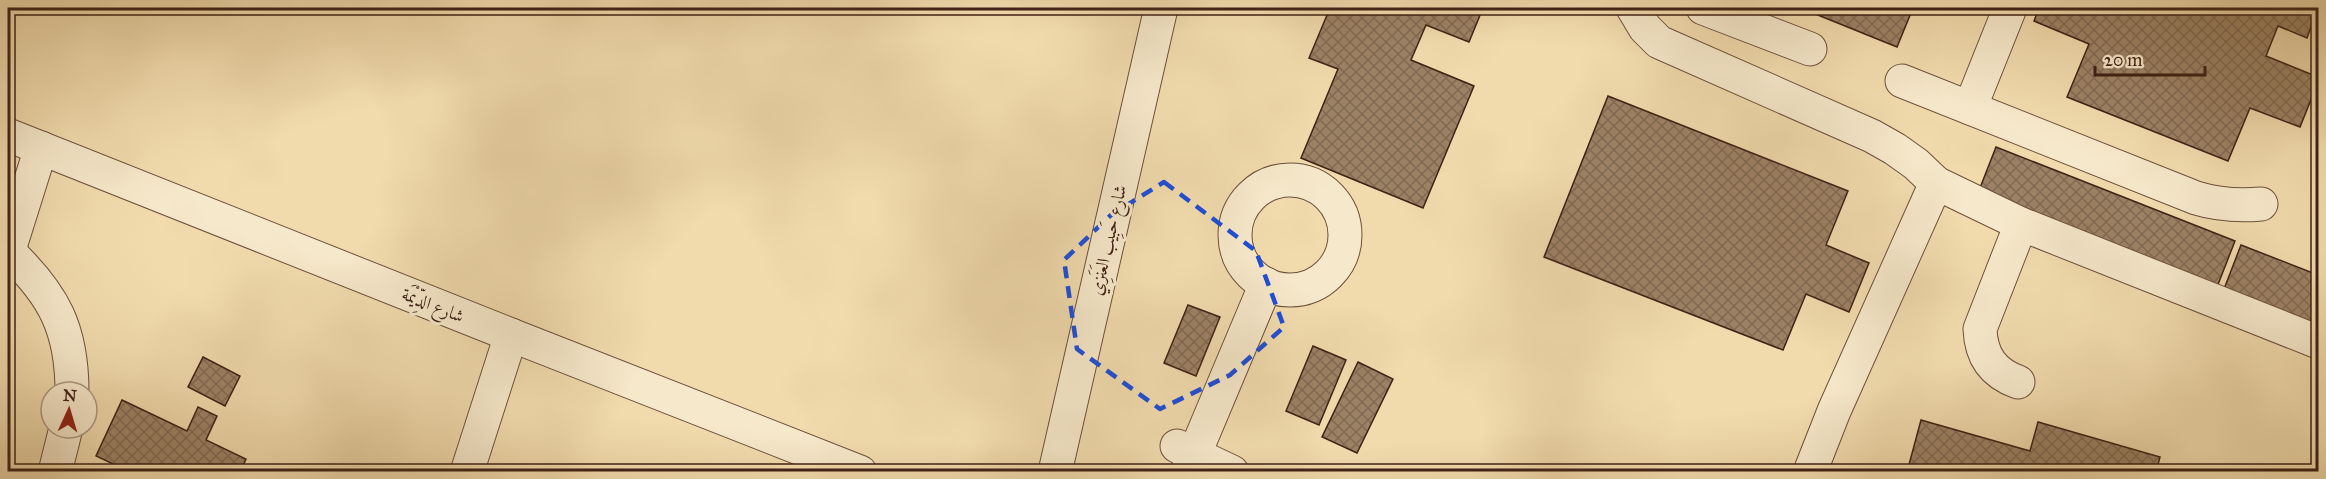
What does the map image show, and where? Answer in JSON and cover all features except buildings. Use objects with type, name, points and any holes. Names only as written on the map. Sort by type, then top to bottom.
[{"type":"street","name":"شارع حَبِيب العَنَزِي","points":[[1055,471],[1161,8]]},
{"type":"street","points":[[1634,8],[1645,28],[1659,42],[1872,136],[1909,159],[1936,183],[2020,224],[2319,342]]},
{"type":"street","points":[[1703,8],[1768,19],[1810,49]]},
{"type":"street","points":[[1970,108],[2010,8]]},
{"type":"street","points":[[1902,81],[2196,198],[2217,204],[2239,206],[2261,204]]},
{"type":"street","name":"شارع الدِّيْمَة","points":[[8,135],[861,471]]},
{"type":"street","points":[[41,148],[8,252],[33,275],[52,302],[65,333],[72,365],[72,380]]},
{"type":"street","points":[[1810,471],[1834,411],[1936,183]]},
{"type":"street","points":[[2018,382],[2005,377],[1989,363],[1981,344],[1980,329],[2020,224]]},
{"type":"street","points":[[1232,471],[1186,457],[1266,285]]},
{"type":"street","points":[[467,471],[511,335]]},
{"type":"street","points":[[55,471],[63,440]]},
{"type":"highlighted area","points":[[1164,182],[1256,251],[1284,327],[1230,375],[1160,409],[1077,349],[1064,260],[1111,215]]}]
